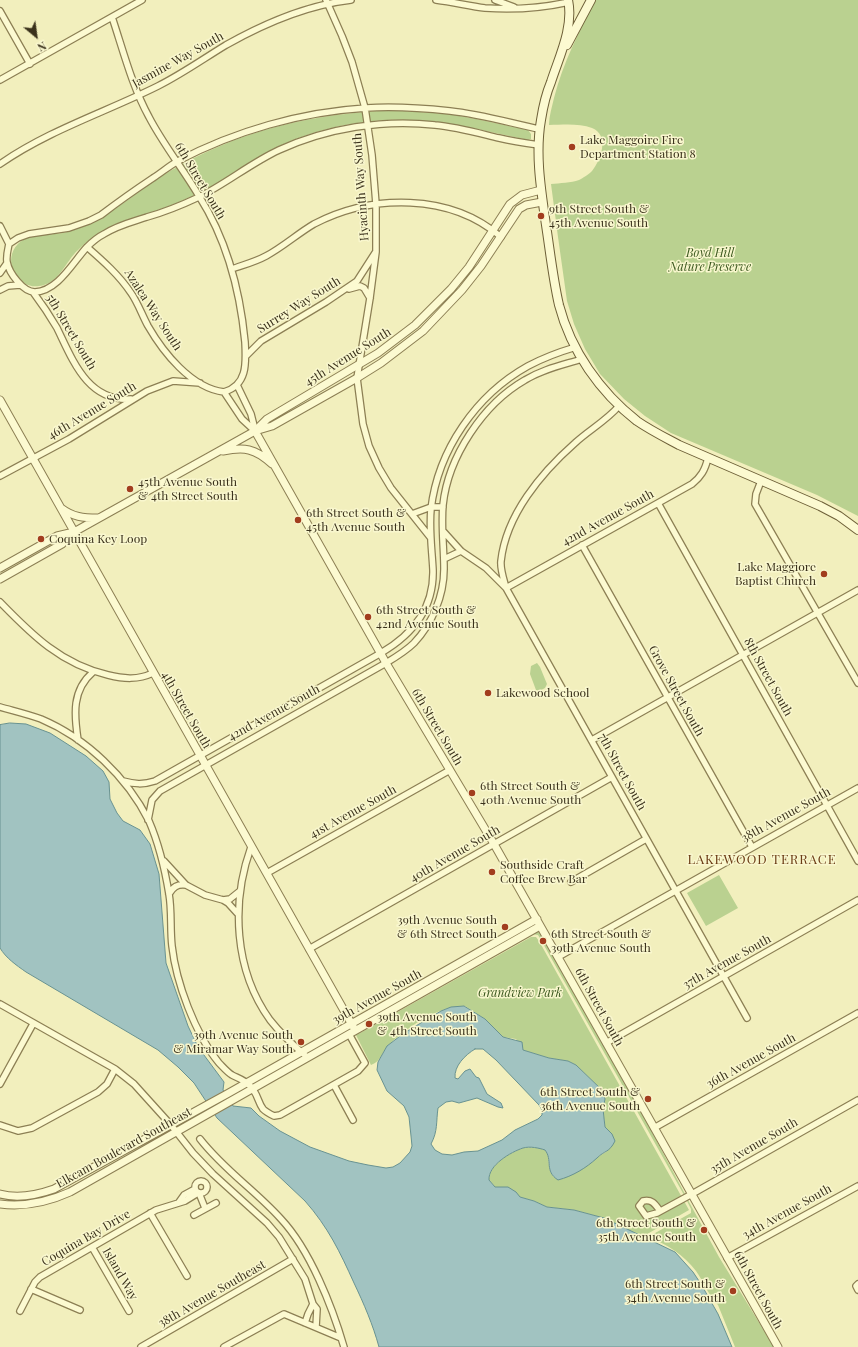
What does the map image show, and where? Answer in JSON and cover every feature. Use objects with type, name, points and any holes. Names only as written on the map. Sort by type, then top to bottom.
[{"type":"main road","points":[[560,58],[591,0]]},
{"type":"main road","points":[[570,1],[567,31],[560,58],[545,98],[539,129],[538,145],[542,202],[554,281],[565,324],[582,360],[619,406],[656,433],[708,458],[820,506],[840,516],[858,530]]},
{"type":"street","points":[[0,80],[142,0]]},
{"type":"street","name":"Jasmine Way South","points":[[0,164],[36,142],[179,75],[225,46],[276,20],[327,2],[351,0]]},
{"type":"street","points":[[436,0],[484,8],[505,9],[533,8],[570,1]]},
{"type":"street","points":[[495,0],[518,8]]},
{"type":"street","name":"Hyacinth Way South","points":[[327,2],[352,62],[365,108],[372,155],[376,204],[376,252],[357,378]]},
{"type":"street","points":[[0,11],[30,64]]},
{"type":"street","name":"6th Street South","points":[[112,18],[139,95],[148,116],[200,196],[219,235],[232,269],[241,311],[246,356],[242,378],[237,385],[251,414],[255,431],[386,663],[539,922],[778,1347]]},
{"type":"street","points":[[9,244],[18,238],[29,234],[69,228],[89,221],[101,215],[177,162],[204,149],[264,126],[333,112],[365,108],[391,107],[452,112],[539,129]]},
{"type":"street","points":[[7,262],[20,285],[34,292],[44,290],[57,281],[94,240],[116,227],[172,209],[200,196],[262,158],[320,135],[368,125],[435,125],[538,145]]},
{"type":"street","name":"45th Avenue South","points":[[255,431],[267,419],[358,366],[398,339],[433,308],[451,289],[469,267],[506,210],[516,199],[522,195],[541,190]]},
{"type":"street","name":"45th Avenue South","points":[[0,579],[62,544],[74,532],[98,518],[255,431],[272,426],[357,378],[402,348],[423,331],[442,312],[481,266],[501,237],[512,217],[519,209],[526,205],[542,202]]},
{"type":"street","points":[[232,269],[264,257],[314,224],[354,208],[376,204],[417,204],[446,209],[483,224],[501,237]]},
{"type":"street","points":[[0,226],[9,244],[7,262],[0,273]]},
{"type":"street","name":"Azalea Way South","points":[[87,247],[117,274],[132,293],[148,325],[168,355],[200,383],[216,391],[224,392]]},
{"type":"street","name":"Surrey Way South","points":[[246,356],[261,341],[357,281],[376,252]]},
{"type":"street","points":[[0,290],[8,286],[20,285]]},
{"type":"street","points":[[343,291],[354,286],[360,286],[364,288],[370,298]]},
{"type":"street","name":"5th Street South","points":[[34,292],[56,328],[71,358],[89,382],[98,391],[109,397],[122,400],[133,399]]},
{"type":"street","name":"42nd Avenue South","points":[[123,781],[135,784],[145,784],[164,775],[336,679],[381,653],[403,638],[422,614],[428,601],[433,571],[430,537],[433,494],[439,472],[457,435],[480,405],[501,386],[527,367],[542,359],[576,347]]},
{"type":"street","name":"42nd Avenue South","points":[[148,820],[152,800],[160,791],[400,655],[413,644],[425,630],[436,609],[442,590],[444,560],[443,507],[446,486],[456,460],[477,426],[495,403],[525,380],[544,371],[582,360]]},
{"type":"street","points":[[357,378],[363,424],[369,446],[379,468],[387,481],[430,537]]},
{"type":"street","name":"46th Avenue South","points":[[0,476],[69,439],[147,390],[173,381],[200,383]]},
{"type":"street","points":[[224,392],[232,390],[237,385]]},
{"type":"street","name":"6th Street South","points":[[224,392],[242,419],[255,431]]},
{"type":"street","name":"4th Street South","points":[[0,400],[267,873],[352,1029],[365,1063],[358,1072],[334,1085]]},
{"type":"street","points":[[506,588],[501,563],[508,536],[520,508],[552,465],[576,442],[612,414],[619,406]]},
{"type":"street","points":[[218,451],[241,448],[253,451],[259,453],[276,468]]},
{"type":"street","name":"42nd Avenue South","points":[[506,588],[692,484],[700,478],[705,469],[708,458]]},
{"type":"street","points":[[761,481],[756,494],[755,504],[858,683]]},
{"type":"street","name":"8th Street South","points":[[658,503],[858,862]]},
{"type":"street","points":[[60,506],[76,517],[98,518]]},
{"type":"street","points":[[412,514],[431,507],[443,507]]},
{"type":"street","name":"7th Street South","points":[[443,531],[461,551],[486,568],[506,588],[747,1018]]},
{"type":"street","name":"45th Avenue South","points":[[0,568],[57,536],[74,532]]},
{"type":"street","name":"Grove Street South","points":[[582,545],[752,847]]},
{"type":"street","points":[[444,560],[461,551]]},
{"type":"street","points":[[592,740],[858,590]]},
{"type":"street","points":[[0,602],[52,650],[70,662],[93,672],[113,677],[131,679],[140,678],[153,673]]},
{"type":"street","points":[[78,740],[76,704],[79,690],[85,679],[93,672]]},
{"type":"street","points":[[336,679],[341,688]]},
{"type":"street","points":[[0,707],[24,713],[42,720],[78,740],[91,749],[123,781],[138,801],[148,820],[161,858],[169,895],[172,946],[177,972],[184,995],[198,1028],[219,1062],[230,1074],[247,1082],[258,1095],[263,1109],[274,1116],[280,1115],[334,1085],[353,1120]]},
{"type":"street","name":"41st Avenue South","points":[[267,873],[450,770]]},
{"type":"street","name":"40th Avenue South","points":[[309,949],[612,777]]},
{"type":"street","name":"38th Avenue South","points":[[558,957],[858,788]]},
{"type":"street","points":[[571,882],[646,839]]},
{"type":"street","points":[[251,847],[244,866],[238,914],[242,953],[249,978],[258,999],[270,1019],[284,1037],[307,1057]]},
{"type":"street","points":[[161,858],[186,885],[205,896],[223,900],[228,903],[238,914]]},
{"type":"street","points":[[169,895],[172,888],[179,884],[186,885]]},
{"type":"street","points":[[223,900],[230,899],[240,891]]},
{"type":"street","name":"37th Avenue South","points":[[606,1043],[858,900]]},
{"type":"street","name":"39th Avenue South","points":[[229,1097],[253,1088],[352,1029],[539,922]]},
{"type":"street","points":[[0,1004],[115,1069],[134,1084],[171,1125],[193,1153],[279,1237],[305,1279],[313,1304],[317,1309],[310,1325]]},
{"type":"street","name":"36th Avenue South","points":[[654,1128],[858,1013]]},
{"type":"street","points":[[0,1084],[33,1024]]},
{"type":"street","name":"39th Avenue South","points":[[229,1097],[247,1082],[301,1052],[352,1029]]},
{"type":"street","points":[[0,1125],[18,1131],[32,1128],[98,1092],[107,1084],[115,1069]]},
{"type":"street","name":"Elkcam Boulevard Southeast","points":[[0,1204],[24,1204],[53,1200],[70,1192],[176,1131],[229,1097]]},
{"type":"street","name":"35th Avenue South","points":[[660,1211],[858,1100]]},
{"type":"street","name":"Elkcam Boulevard Southeast","points":[[0,1194],[24,1196],[38,1194],[54,1189],[171,1125],[210,1108]]},
{"type":"street","points":[[200,1140],[223,1166],[269,1207],[293,1234],[320,1283],[344,1347]]},
{"type":"street","points":[[110,1159],[115,1166]]},
{"type":"street","name":"Coquina Bay Drive","points":[[205,1183],[213,1174]]},
{"type":"street","name":"Coquina Bay Drive","points":[[197,1192],[195,1185],[202,1181],[205,1183]]},
{"type":"street","name":"Coquina Bay Drive","points":[[20,1311],[35,1282],[40,1277],[150,1213],[179,1202],[184,1195],[197,1192],[203,1193],[207,1186],[205,1183]]},
{"type":"street","name":"34th Avenue South","points":[[728,1258],[858,1186]]},
{"type":"street","points":[[197,1192],[205,1208]]},
{"type":"street","points":[[24,1196],[24,1204]]},
{"type":"street","points":[[194,1215],[216,1203]]},
{"type":"street","points":[[150,1213],[187,1276]]},
{"type":"street","name":"Island Way","points":[[92,1247],[129,1311]]},
{"type":"street","name":"38th Avenue Southeast","points":[[141,1347],[293,1259]]},
{"type":"street","points":[[31,1289],[80,1310]]},
{"type":"street","points":[[310,1325],[308,1314],[313,1304]]},
{"type":"street","points":[[224,1347],[284,1314],[341,1338]]},
{"type":"green space","name":"Boyd Hill Nature Preserve","points":[[596,0],[858,0],[858,516],[817,495],[671,433],[645,416],[624,399],[600,374],[585,349],[574,324],[567,301],[551,184],[576,181],[592,171],[601,154],[602,142],[598,131],[587,126],[549,125],[554,98],[562,72],[578,35]]},
{"type":"green space","points":[[378,111],[449,114],[528,130],[531,134],[531,139],[528,140],[451,124],[425,121],[387,120],[348,124],[329,128],[293,140],[275,148],[216,184],[187,199],[159,210],[120,222],[106,229],[81,247],[73,255],[57,277],[46,284],[39,286],[27,285],[18,278],[14,272],[11,260],[12,254],[15,247],[26,238],[63,233],[98,220],[149,184],[195,157],[245,136],[271,128],[323,117]]},
{"type":"green space","points":[[537,663],[547,684],[545,688],[539,691],[536,690],[530,674],[531,666]]},
{"type":"green space","points":[[719,875],[738,908],[706,926],[687,893]]},
{"type":"green space","points":[[539,930],[628,1087],[685,1194],[684,1195],[541,940],[538,935],[532,934]]},
{"type":"green space","name":"Grandview Park","points":[[531,937],[536,937],[539,941],[689,1210],[642,1237],[604,1218],[574,1210],[547,1207],[520,1197],[502,1187],[495,1187],[489,1180],[492,1169],[496,1164],[512,1153],[526,1147],[545,1149],[548,1156],[550,1171],[555,1178],[568,1175],[583,1168],[606,1152],[612,1134],[605,1127],[603,1109],[605,1099],[602,1090],[576,1065],[568,1061],[549,1058],[523,1050],[516,1039],[503,1037],[485,1019],[465,1006],[443,1010],[420,1021],[394,1040],[386,1048],[379,1059],[371,1065],[356,1035]]},
{"type":"green space","points":[[688,1200],[719,1257],[774,1347],[735,1347],[718,1305],[711,1297],[696,1271],[675,1251],[648,1237],[691,1213]]},
{"type":"water","points":[[10,723],[26,724],[50,733],[86,756],[103,771],[109,782],[110,799],[117,813],[123,821],[140,830],[150,844],[159,874],[166,963],[188,1026],[198,1047],[224,1082],[223,1090],[233,1106],[251,1108],[259,1116],[280,1131],[310,1147],[349,1161],[386,1168],[393,1167],[400,1163],[410,1152],[412,1146],[409,1117],[404,1106],[387,1091],[377,1070],[378,1062],[387,1046],[404,1033],[441,1011],[451,1007],[464,1006],[485,1019],[503,1037],[522,1042],[523,1050],[549,1058],[568,1061],[576,1065],[602,1090],[605,1099],[603,1109],[605,1127],[612,1134],[615,1141],[609,1150],[600,1155],[593,1162],[574,1174],[558,1180],[551,1173],[545,1150],[526,1147],[512,1153],[496,1164],[492,1169],[489,1180],[495,1187],[508,1187],[516,1192],[520,1197],[547,1207],[574,1210],[604,1218],[675,1252],[693,1272],[701,1284],[718,1314],[732,1347],[379,1347],[368,1315],[349,1272],[333,1240],[320,1220],[305,1201],[217,1118],[194,1083],[158,1050],[26,972],[2,952],[0,948],[0,725]],"holes":[[[475,1049],[483,1049],[496,1060],[539,1105],[542,1110],[542,1115],[538,1119],[515,1130],[502,1140],[478,1151],[452,1155],[442,1154],[435,1150],[431,1144],[436,1131],[438,1108],[446,1102],[452,1101],[459,1103],[477,1098],[503,1108],[501,1103],[487,1094],[479,1078],[476,1077],[470,1069],[465,1071],[458,1079],[455,1078],[456,1069],[464,1058]]]},
{"type":"place","name":"Lake Maggoire Fire Department Station 8","points":[[572,147]]},
{"type":"place","name":"9th Street South & 45th Avenue South","points":[[541,216]]},
{"type":"place","name":"45th Avenue South & 4th Street South","points":[[130,489]]},
{"type":"place","name":"6th Street South & 45th Avenue South","points":[[298,520]]},
{"type":"place","name":"Coquina Key Loop","points":[[41,539]]},
{"type":"place","name":"Lake Maggiore Baptist Church","points":[[824,574]]},
{"type":"place","name":"6th Street South & 42nd Avenue South","points":[[368,617]]},
{"type":"place","name":"Lakewood School","points":[[488,693]]},
{"type":"place","name":"6th Street South & 40th Avenue South","points":[[472,793]]},
{"type":"place","name":"Southside Craft Coffee Brew Bar","points":[[492,872]]},
{"type":"place","name":"39th Avenue South & 6th Street South","points":[[505,927]]},
{"type":"place","name":"6th Street South & 39th Avenue South","points":[[543,941]]},
{"type":"place","name":"39th Avenue South & 4th Street South","points":[[369,1024]]},
{"type":"place","name":"39th Avenue South & Miramar Way South","points":[[301,1042]]},
{"type":"place","name":"6th Street South & 36th Avenue South","points":[[648,1099]]},
{"type":"place","name":"6th Street South & 35th Avenue South","points":[[704,1230]]},
{"type":"place","name":"6th Street South & 34th Avenue South","points":[[733,1291]]},
{"type":"district","name":"LAKEWOOD TERRACE","points":[[762,860]]}]
